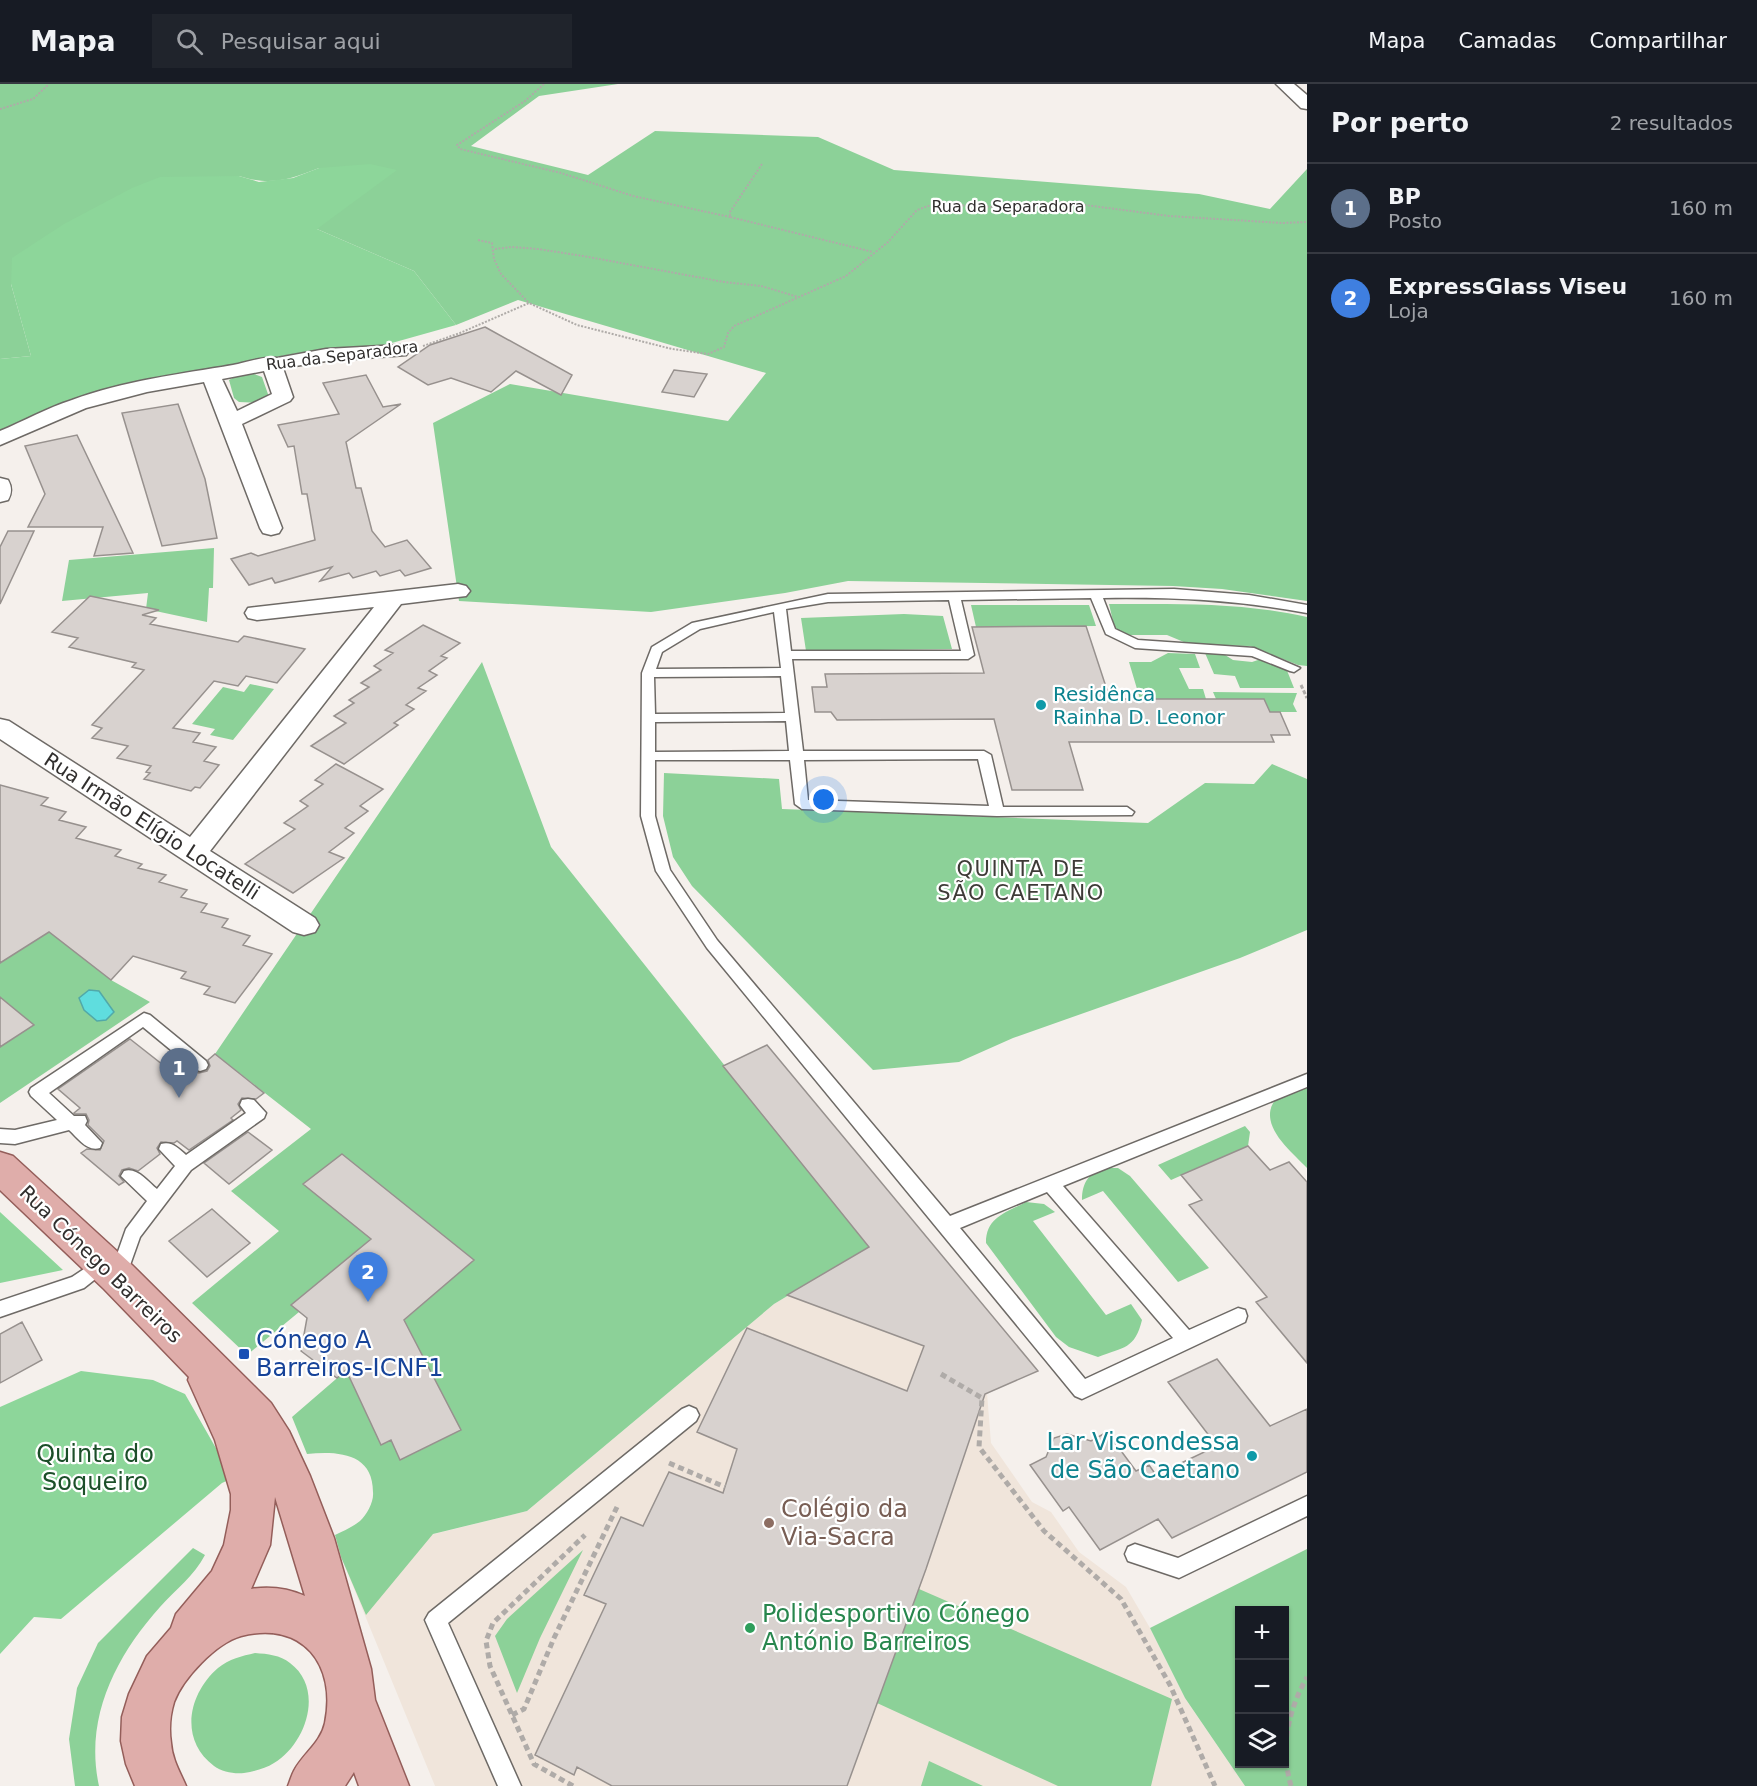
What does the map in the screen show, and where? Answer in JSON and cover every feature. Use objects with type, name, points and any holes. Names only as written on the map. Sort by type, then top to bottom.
[{"type":"main road","name":"Rua Cónego Barreiros","points":[[0,1167],[112,1270],[256,1417],[275,1444],[290,1474],[318,1562],[350,1685],[384,1786]]},
{"type":"main road","name":"Rua Cónego Barreiros","points":[[175,1654],[233,1577],[247,1545],[253,1510],[254,1494],[236,1440],[201,1362]]},
{"type":"main road","points":[[161,1786],[148,1760],[145,1733],[149,1705],[159,1678],[175,1654],[200,1632],[228,1617],[257,1611],[285,1612],[311,1622],[332,1640],[350,1685],[345,1738],[331,1765],[313,1786]]},
{"type":"street","points":[[1284,84],[1307,104]]},
{"type":"street","points":[[1296,84],[1307,94]]},
{"type":"street","name":"Rua da Separadora","points":[[0,439],[79,404],[145,386],[271,362],[326,355],[399,351]]},
{"type":"street","points":[[231,421],[283,397],[271,362]]},
{"type":"street","points":[[210,373],[231,421],[271,528]]},
{"type":"street","points":[[0,485],[0,495]]},
{"type":"street","points":[[257,613],[458,591]]},
{"type":"street","points":[[193,853],[394,598]]},
{"type":"street","name":"Rua Irmão Elígio Locatelli","points":[[0,728],[304,925]]},
{"type":"lane","points":[[1238,1316],[1082,1390],[712,944],[663,871],[648,816],[648,673],[656,650],[696,626],[828,598],[1174,593],[1249,599],[1307,609]]},
{"type":"lane","points":[[1096,594],[1110,632],[1135,644],[1254,652],[1294,668]]},
{"type":"lane","points":[[785,655],[968,655],[954,596]]},
{"type":"lane","points":[[780,607],[802,804],[997,811],[1127,812]]},
{"type":"lane","points":[[648,673],[787,672]]},
{"type":"lane","points":[[648,718],[792,717]]},
{"type":"lane","points":[[648,756],[984,755],[997,811]]},
{"type":"lane","points":[[94,1143],[76,1122],[37,1092],[144,1019],[200,1065]]},
{"type":"lane","points":[[947,1225],[1307,1080]]},
{"type":"lane","points":[[0,1309],[112,1270],[132,1234],[185,1165],[258,1113],[248,1105]]},
{"type":"lane","points":[[0,1136],[15,1137],[76,1122]]},
{"type":"lane","points":[[167,1149],[185,1165]]},
{"type":"lane","points":[[130,1176],[157,1200]]},
{"type":"lane","points":[[1050,1184],[1186,1340]]},
{"type":"lane","points":[[510,1786],[436,1620],[689,1414]]},
{"type":"lane","points":[[1134,1554],[1179,1568],[1307,1506]]},
{"type":"path","points":[[0,110],[33,99],[49,84]]},
{"type":"path","points":[[544,84],[525,101],[457,145],[460,149],[553,171],[633,196],[873,252]]},
{"type":"path","points":[[730,217],[730,212],[762,164]]},
{"type":"path","name":"Rua da Separadora","points":[[399,351],[430,345],[529,303],[577,325],[601,332],[672,349],[708,354],[724,347],[728,333],[734,326],[846,276],[888,242],[917,210],[934,204],[992,207],[1062,202],[1169,216],[1282,223],[1307,222]]},
{"type":"path","points":[[478,240],[492,243],[495,249],[493,259],[500,271],[516,292],[529,303]]},
{"type":"path","points":[[495,249],[530,249],[583,256],[724,282],[761,286],[799,297]]},
{"type":"path","points":[[941,1374],[982,1398],[980,1447],[1044,1531],[1121,1599],[1170,1684],[1215,1786]]},
{"type":"path","points":[[661,1465],[667,1463],[725,1487]]},
{"type":"path","points":[[512,1715],[525,1709],[554,1638],[619,1502],[602,1518]]},
{"type":"path","points":[[573,1786],[534,1764],[490,1666],[486,1641],[493,1623],[594,1526]]},
{"type":"path","points":[[1291,1786],[1288,1778],[1287,1734],[1292,1705],[1307,1677]]},
{"type":"shaded area","name":"Colégio da Via-Sacra","points":[[869,1247],[987,1393],[991,1443],[1032,1502],[1051,1512],[1079,1552],[1126,1587],[1150,1628],[1185,1698],[1245,1786],[435,1786],[341,1557],[527,1511],[774,1304]]},
{"type":"green space","points":[[0,84],[618,84],[539,96],[471,146],[588,175],[655,131],[818,137],[894,170],[1199,194],[1270,209],[1307,169],[1307,601],[1222,589],[1173,586],[848,581],[785,593],[651,612],[459,601],[433,423],[510,384],[728,421],[766,373],[518,300],[456,325],[414,271],[317,229],[319,168],[298,176],[270,181],[239,176],[11,284],[31,356],[0,359]]},
{"type":"green space","points":[[370,164],[397,170],[317,229],[414,271],[456,325],[374,348],[298,353],[195,372],[0,433],[0,359],[31,356],[11,284],[12,258],[64,224],[132,188],[160,177],[239,176],[259,182],[293,178],[319,168]]},
{"type":"green space","points":[[254,374],[262,377],[269,397],[259,403],[239,402],[234,398],[229,380],[238,375]]},
{"type":"green space","points":[[214,548],[213,588],[209,588],[207,622],[146,609],[148,593],[62,601],[69,560]]},
{"type":"green space","points":[[1109,604],[1233,606],[1307,617],[1307,666],[1298,665],[1250,646],[1191,645],[1167,635],[1130,635],[1115,630]]},
{"type":"green space","points":[[971,605],[1089,605],[1096,626],[976,627]]},
{"type":"green space","points":[[904,614],[943,616],[952,649],[806,651],[801,618]]},
{"type":"green space","points":[[1168,653],[1195,654],[1200,668],[1179,668],[1189,689],[1203,689],[1206,699],[1140,699],[1129,662],[1151,662]]},
{"type":"green space","points":[[1205,653],[1222,653],[1233,660],[1252,662],[1261,659],[1286,668],[1294,688],[1240,688],[1235,676],[1214,674]]},
{"type":"green space","points":[[482,662],[551,847],[869,1247],[774,1304],[527,1511],[433,1534],[366,1615],[341,1557],[335,1535],[363,1518],[373,1496],[371,1479],[367,1469],[352,1457],[330,1453],[307,1454],[292,1417],[474,1260],[409,1208],[292,1305],[299,1312],[247,1355],[192,1303],[279,1231],[231,1191],[311,1129],[215,1054]]},
{"type":"green space","points":[[250,684],[274,689],[233,740],[210,735],[215,729],[192,724],[223,687],[244,692]]},
{"type":"green space","points":[[1213,692],[1297,693],[1293,704],[1297,712],[1270,712],[1264,699],[1216,699]]},
{"type":"green space","points":[[1272,764],[1307,779],[1307,930],[1240,958],[1013,1038],[959,1062],[873,1070],[692,886],[673,857],[663,816],[664,773],[779,779],[782,809],[1148,823],[1205,783],[1254,784]]},
{"type":"green space","points":[[0,892],[111,980],[150,1002],[0,1103]]},
{"type":"green space","points":[[1307,1088],[1307,1168],[1279,1137],[1270,1119],[1275,1100]]},
{"type":"green space","points":[[1245,1126],[1250,1132],[1248,1146],[1171,1180],[1158,1165]]},
{"type":"green space","points":[[1107,1168],[1118,1168],[1130,1176],[1209,1268],[1178,1282],[1103,1191],[1082,1200],[1083,1188],[1091,1175]]},
{"type":"green space","points":[[1026,1202],[1044,1204],[1055,1212],[1033,1221],[1106,1315],[1131,1304],[1142,1320],[1136,1337],[1127,1346],[1098,1357],[1069,1347],[1056,1337],[986,1243],[989,1227],[993,1222]]},
{"type":"green space","points":[[0,1212],[63,1270],[0,1283]]},
{"type":"green space","name":"Quinta do Soqueiro","points":[[81,1371],[153,1380],[185,1394],[233,1478],[222,1483],[61,1619],[34,1617],[0,1654],[0,1407]]},
{"type":"green space","points":[[193,1548],[205,1555],[201,1563],[144,1626],[117,1667],[107,1689],[96,1736],[99,1786],[75,1786],[69,1739],[77,1688],[98,1643]]},
{"type":"green space","points":[[1307,1549],[1307,1786],[1245,1786],[1185,1698],[1150,1628]]},
{"type":"green space","points":[[583,1550],[540,1638],[517,1693],[495,1636],[507,1619]]},
{"type":"green space","points":[[919,1589],[1172,1699],[1151,1786],[1058,1786],[877,1703]]},
{"type":"green space","points":[[255,1653],[282,1658],[301,1674],[307,1687],[309,1701],[307,1716],[295,1743],[274,1763],[244,1773],[228,1772],[214,1766],[203,1755],[196,1743],[192,1730],[194,1704],[208,1679],[218,1668],[231,1660]]},
{"type":"green space","points":[[929,1761],[983,1786],[921,1786]]},
{"type":"water","points":[[89,990],[99,991],[114,1012],[106,1020],[97,1021],[84,1010],[79,998]]},
{"type":"building","points":[[485,327],[572,375],[561,395],[516,371],[491,392],[451,378],[428,385],[398,367],[430,345]]},
{"type":"building","points":[[674,370],[707,374],[694,397],[662,392]]},
{"type":"building","points":[[366,375],[383,407],[401,404],[346,442],[356,488],[361,488],[372,531],[385,547],[407,540],[431,568],[405,576],[400,570],[380,576],[376,571],[353,578],[349,573],[320,581],[332,567],[275,583],[272,578],[249,585],[231,559],[251,553],[258,556],[315,540],[307,494],[302,494],[294,446],[288,447],[278,425],[339,414],[323,383]]},
{"type":"building","points":[[178,404],[205,479],[217,538],[162,546],[122,413]]},
{"type":"building","points":[[77,435],[133,553],[94,556],[103,527],[28,527],[45,494],[25,446]]},
{"type":"building","points":[[8,531],[34,531],[0,604],[0,547]]},
{"type":"building","points":[[90,596],[159,610],[142,615],[156,618],[150,624],[238,642],[244,636],[305,649],[277,683],[246,676],[238,686],[214,681],[173,728],[200,733],[193,742],[216,747],[204,761],[219,765],[200,788],[195,787],[191,791],[144,779],[150,773],[146,772],[151,766],[117,758],[128,746],[92,738],[102,728],[92,725],[144,670],[132,667],[136,663],[69,647],[78,638],[52,632]]},
{"type":"building","points":[[423,625],[460,643],[441,656],[447,658],[429,671],[437,675],[418,688],[426,691],[406,705],[414,709],[394,723],[398,725],[344,764],[311,746],[346,723],[334,716],[354,703],[349,700],[369,687],[361,683],[381,670],[374,666],[393,653],[385,650]]},
{"type":"building","name":"Residênca Rainha D. Leonor","points":[[1086,626],[1110,699],[1264,699],[1270,712],[1280,712],[1290,735],[1271,735],[1274,742],[1069,742],[1083,790],[1012,790],[994,719],[837,720],[831,712],[815,712],[812,687],[827,687],[825,674],[984,673],[972,627]]},
{"type":"building","points":[[336,764],[383,789],[360,806],[368,811],[345,828],[354,833],[329,852],[344,858],[293,893],[245,864],[295,829],[284,823],[308,806],[300,801],[323,784],[315,780]]},
{"type":"building","points":[[0,785],[48,798],[41,805],[66,812],[59,820],[86,827],[76,838],[121,850],[115,856],[142,864],[138,868],[166,875],[159,882],[187,890],[181,897],[207,904],[201,912],[228,919],[222,927],[250,936],[243,945],[272,954],[235,1003],[204,994],[210,987],[181,978],[186,972],[133,956],[111,980],[49,932],[0,963]]},
{"type":"building","points":[[0,997],[34,1025],[0,1047]]},
{"type":"building","points":[[130,1039],[181,1079],[193,1071],[199,1073],[207,1071],[210,1066],[208,1060],[215,1054],[264,1093],[256,1099],[242,1098],[238,1104],[241,1110],[231,1118],[233,1120],[189,1150],[177,1141],[174,1143],[161,1142],[157,1148],[160,1154],[138,1171],[129,1168],[122,1170],[119,1176],[124,1182],[119,1185],[81,1153],[87,1149],[100,1150],[104,1141],[88,1125],[89,1120],[86,1114],[75,1114],[80,1108],[58,1089]]},
{"type":"building","points":[[767,1045],[1038,1371],[985,1394],[926,1569],[847,1786],[612,1786],[577,1767],[574,1775],[535,1755],[606,1604],[584,1595],[621,1517],[643,1526],[669,1472],[723,1493],[737,1449],[697,1432],[747,1328],[907,1391],[924,1346],[787,1295],[869,1247],[723,1066]]},
{"type":"building","points":[[248,1132],[272,1150],[229,1184],[204,1163]]},
{"type":"building","points":[[1248,1146],[1270,1170],[1289,1162],[1307,1182],[1307,1363],[1256,1302],[1267,1297],[1189,1205],[1202,1200],[1181,1175]]},
{"type":"building","points":[[342,1154],[474,1260],[404,1320],[461,1430],[400,1460],[391,1440],[381,1445],[346,1370],[337,1378],[301,1351],[307,1318],[291,1305],[371,1239],[303,1184]]},
{"type":"building","points":[[212,1209],[250,1243],[207,1277],[169,1241]]},
{"type":"building","points":[[22,1322],[42,1360],[0,1383],[0,1334]]},
{"type":"building","name":"Lar Viscondessa de São Caetano","points":[[1217,1359],[1270,1426],[1307,1409],[1307,1472],[1172,1538],[1158,1519],[1100,1550],[1069,1507],[1063,1511],[1030,1465],[1046,1457],[1054,1438],[1067,1434],[1091,1441],[1107,1432],[1136,1471],[1149,1465],[1156,1475],[1217,1446],[1168,1382]]},
{"type":"place","name":"Residênca Rainha D. Leonor","points":[[1041,705]]},
{"type":"place","name":"BP","points":[[179,1098]]},
{"type":"place","name":"ExpressGlass Viseu","points":[[368,1302]]},
{"type":"place","name":"Cónego A Barreiros-ICNF1","points":[[244,1354]]},
{"type":"place","name":"Lar Viscondessa de São Caetano","points":[[1252,1456]]},
{"type":"place","name":"Colégio da Via-Sacra","points":[[769,1523]]},
{"type":"place","name":"Polidesportivo Cónego António Barreiros","points":[[750,1628]]},
{"type":"district","name":"QUINTA DE SÃO CAETANO","points":[[1021,881]]}]
